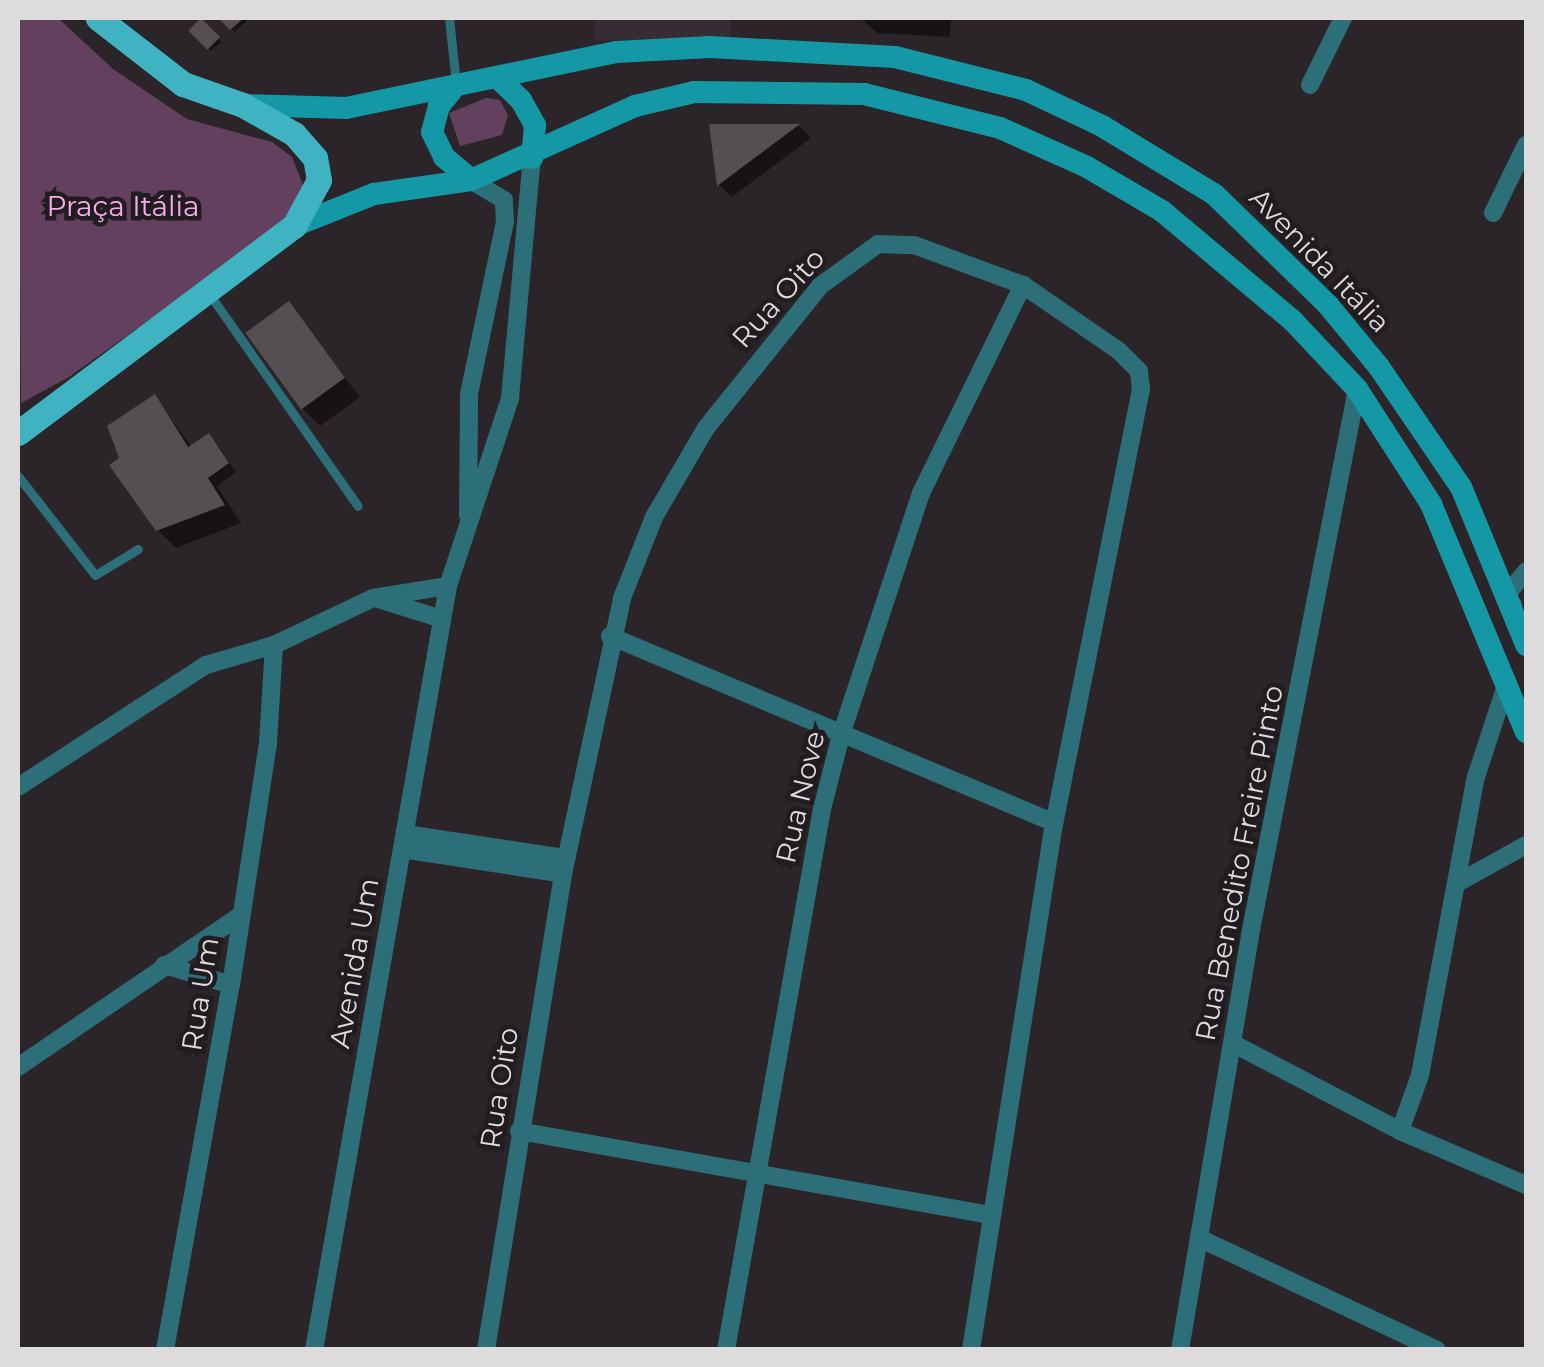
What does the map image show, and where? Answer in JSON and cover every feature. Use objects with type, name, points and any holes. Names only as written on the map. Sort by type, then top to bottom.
[{"type":"main road","points":[[98,18],[184,84],[243,105],[294,134],[315,158],[319,180],[294,226]]},
{"type":"main road","name":"Avenida Itália","points":[[243,105],[346,108],[616,52],[710,47],[861,54],[979,74],[1102,126],[1214,194],[1328,306],[1380,367],[1461,487],[1526,645]]},
{"type":"main road","points":[[498,78],[522,100],[535,125],[532,158]]},
{"type":"main road","points":[[456,85],[439,106],[432,132],[444,157],[471,180]]},
{"type":"main road","points":[[18,432],[294,226],[374,194],[471,180],[532,158],[634,106],[694,92],[864,94],[929,107],[1000,128],[1087,166],[1162,211],[1292,320],[1357,389],[1432,504],[1526,732]]},
{"type":"street","points":[[1310,85],[1343,18]]},
{"type":"street","points":[[1494,213],[1526,146]]},
{"type":"street","points":[[468,521],[510,398],[532,158]]},
{"type":"street","points":[[468,521],[469,394],[505,222],[504,200],[471,180]]},
{"type":"street","name":"Rua Oito","points":[[486,1350],[565,866],[610,636],[654,517],[706,428],[840,267],[878,244],[914,244],[1023,285],[1120,351],[1139,371],[1141,389],[1054,823],[971,1350]]},
{"type":"street","name":"Rua Nove","points":[[726,1350],[822,809],[841,735],[921,493],[1023,285]]},
{"type":"street","name":"Rua Benedito Freire Pinto","points":[[1180,1350],[1232,1043],[1357,389]]},
{"type":"street","name":"Avenida Um","points":[[314,1350],[448,586],[468,521]]},
{"type":"street","points":[[1526,571],[1507,594],[1526,632]]},
{"type":"street","points":[[18,787],[206,664],[274,645],[373,598],[448,586]]},
{"type":"street","points":[[373,598],[442,619]]},
{"type":"street","points":[[610,636],[1054,823]]},
{"type":"street","name":"Rua Um","points":[[164,1350],[231,986],[268,743],[274,645]]},
{"type":"street","points":[[1400,1130],[1420,1075],[1461,881],[1476,777],[1507,682]]},
{"type":"street","points":[[403,842],[565,866]]},
{"type":"street","points":[[1461,881],[1526,845]]},
{"type":"street","points":[[18,1067],[241,915]]},
{"type":"street","points":[[164,964],[231,986]]},
{"type":"street","points":[[1232,1043],[1400,1130],[1526,1185]]},
{"type":"street","points":[[519,1132],[990,1214]]},
{"type":"street","points":[[1199,1238],[1437,1350]]},
{"type":"lane","points":[[449,18],[456,85]]},
{"type":"lane","points":[[206,290],[358,506]]},
{"type":"lane","points":[[18,476],[95,576],[138,548]]},
{"type":"shaded area","points":[[596,18],[730,18],[731,38],[594,41]]},
{"type":"green space","name":"Praça Itália","points":[[18,18],[58,18],[113,69],[187,119],[272,142],[292,157],[304,188],[285,223],[69,377],[21,403]]},
{"type":"green space","points":[[486,98],[500,100],[508,115],[502,135],[460,146],[449,113]]},
{"type":"building","points":[[201,18],[220,37],[207,50],[188,31]]},
{"type":"building","points":[[218,18],[244,18],[230,30]]},
{"type":"building","points":[[709,124],[800,124],[717,186]]},
{"type":"building","points":[[289,301],[345,378],[301,410],[245,333]]},
{"type":"building","points":[[155,394],[188,447],[209,433],[229,463],[208,478],[225,505],[156,531],[109,465],[119,458],[107,426]]}]
